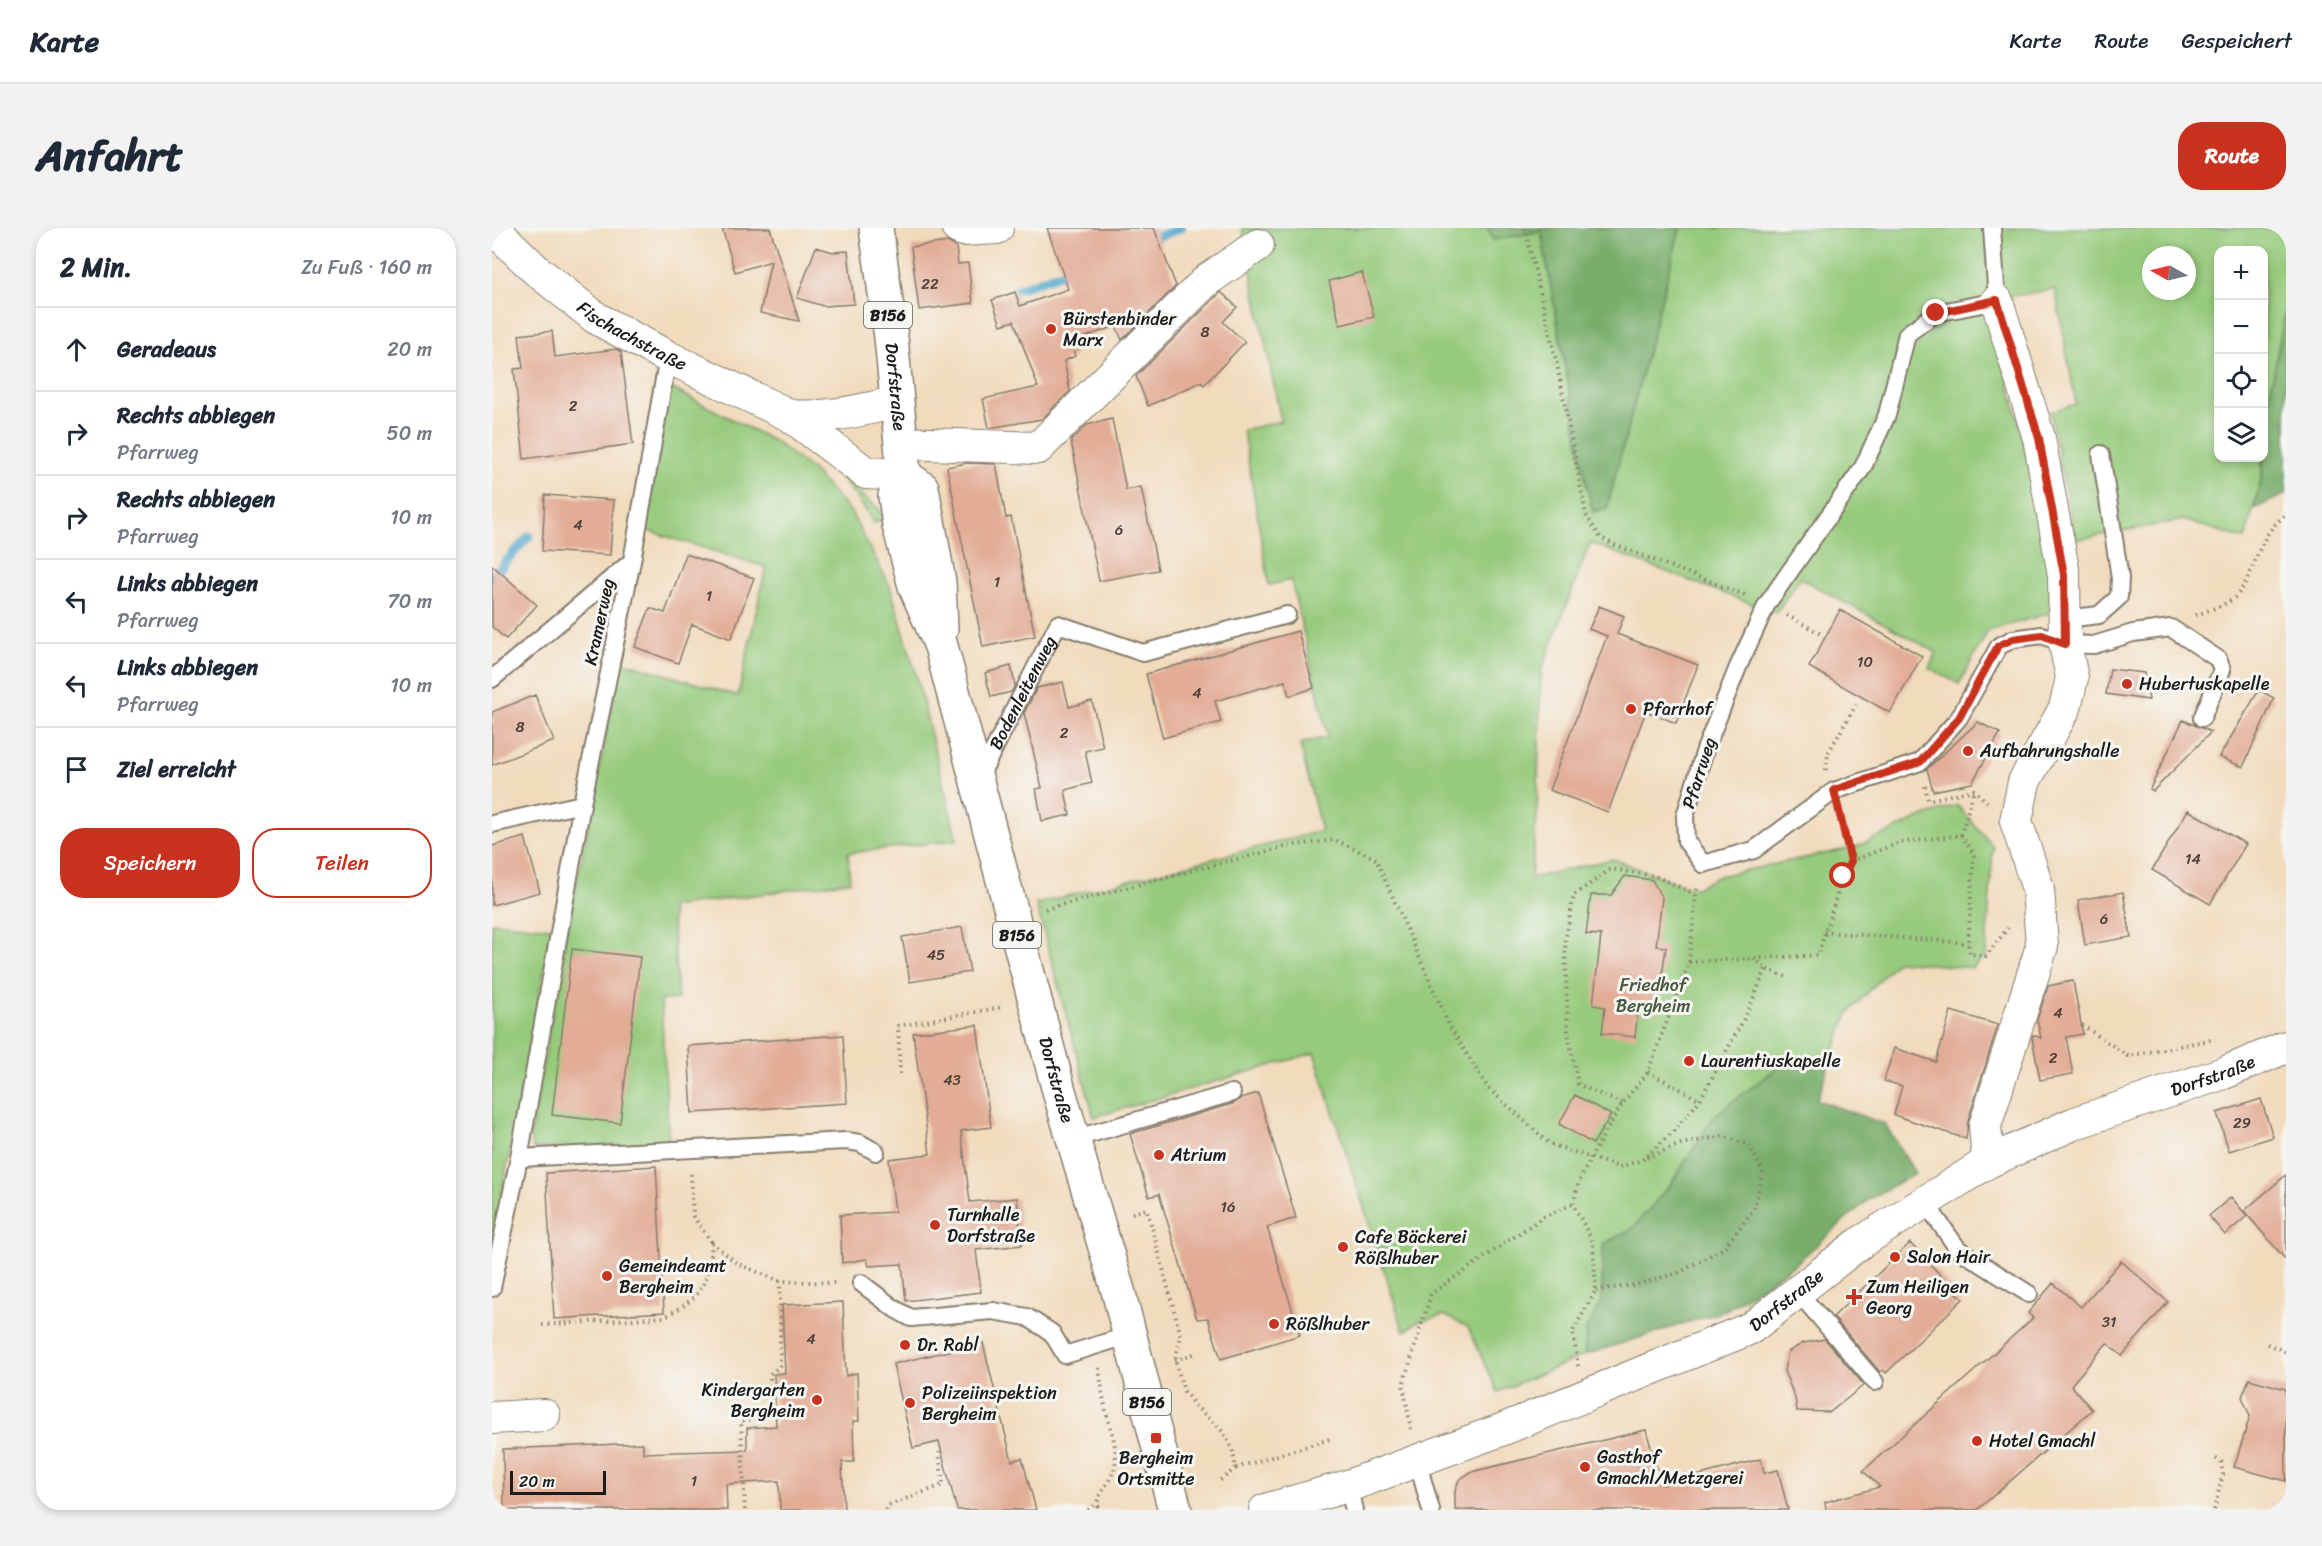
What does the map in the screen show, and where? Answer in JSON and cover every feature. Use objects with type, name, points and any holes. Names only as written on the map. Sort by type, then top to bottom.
[{"type":"main road","name":"Dorfstraße","points":[[876,228],[891,337],[902,459],[922,488],[939,582],[941,646],[1073,1139],[1130,1335],[1175,1510]]},
{"type":"street","name":"Fischachstraße","points":[[493,228],[536,270],[596,318],[668,357],[791,416],[866,473],[902,459]]},
{"type":"street","points":[[958,228],[963,230],[997,228]]},
{"type":"street","points":[[902,459],[1038,448],[1208,280],[1258,244]]},
{"type":"street","points":[[1988,1162],[1985,1126],[2042,946],[2038,889],[2016,821],[2024,782],[2065,708],[2072,678],[2065,632],[2064,575],[2039,438],[1997,300]]},
{"type":"street","name":"Fischachstraße","points":[[791,416],[814,418],[840,415],[897,402]]},
{"type":"street","name":"Dorfstraße","points":[[1265,1510],[1351,1498],[1417,1461],[1751,1328],[1860,1243],[1988,1162],[2075,1122],[2224,1073],[2286,1047]]},
{"type":"street","points":[[492,1418],[544,1415]]},
{"type":"lane","points":[[1992,228],[1997,300]]},
{"type":"lane","name":"Pfarrweg","points":[[1703,864],[1686,841],[1685,816],[1706,750],[1738,667],[1767,604],[1863,467],[1887,415],[1907,334],[1936,313],[1997,300]]},
{"type":"lane","name":"Kramerweg","points":[[492,1288],[519,1158],[582,804],[632,561],[668,357]]},
{"type":"lane","points":[[1703,864],[1754,850],[1834,790],[1920,762],[1959,718],[1998,646],[2013,639],[2065,632],[2099,615],[2119,597],[2120,578],[2101,454]]},
{"type":"lane","points":[[492,679],[632,561]]},
{"type":"lane","name":"Bodenleitenweg","points":[[976,783],[1058,624],[1143,653],[1287,615]]},
{"type":"lane","points":[[2065,632],[2094,645],[2133,633],[2171,628],[2218,659],[2222,670],[2202,718]]},
{"type":"lane","points":[[492,824],[582,804]]},
{"type":"lane","points":[[1073,1139],[1232,1093]]},
{"type":"lane","points":[[519,1158],[846,1141],[860,1143],[876,1152]]},
{"type":"lane","points":[[1925,1202],[1958,1249],[2029,1294]]},
{"type":"lane","points":[[861,1283],[895,1309],[911,1318],[993,1311],[1027,1317],[1052,1333],[1065,1355],[1130,1335]]},
{"type":"lane","points":[[1798,1292],[1875,1382]]},
{"type":"lane","points":[[1417,1461],[1431,1510]]},
{"type":"path","points":[[1525,228],[1557,364],[1587,515],[1600,537],[1612,544],[1767,604],[1821,634]]},
{"type":"path","points":[[2171,628],[2226,603],[2237,595],[2269,529],[2286,515]]},
{"type":"path","points":[[1851,861],[1834,790],[1826,773],[1828,753],[1856,705]]},
{"type":"path","points":[[1928,800],[1974,790]]},
{"type":"path","points":[[1974,790],[1989,804]]},
{"type":"path","points":[[1961,835],[1974,790]]},
{"type":"path","points":[[1689,962],[1818,955],[1843,876],[1851,861],[1899,843],[1961,835]]},
{"type":"path","points":[[1961,835],[1974,854],[1968,943],[1970,954],[1986,956]]},
{"type":"path","points":[[1045,909],[1288,846],[1335,840],[1376,859],[1450,1027],[1488,1088],[1550,1144],[1619,1167],[1681,1144],[1723,1136],[1749,1145],[1763,1172],[1754,1209],[1724,1248],[1678,1273],[1636,1285],[1596,1290]]},
{"type":"path","points":[[1583,1396],[1573,1331],[1596,1290],[1593,1242],[1573,1204],[1579,1182],[1591,1157],[1622,1104],[1648,1072],[1689,962],[1695,894],[1703,864]]},
{"type":"path","points":[[1622,1104],[1578,1084],[1568,1033],[1565,942],[1574,895],[1611,869],[1655,876],[1695,894]]},
{"type":"path","points":[[1824,932],[1968,943]]},
{"type":"path","points":[[1753,958],[1766,969],[1789,978]]},
{"type":"path","points":[[1642,1160],[1674,1131],[1700,1100],[1747,1013],[1766,969]]},
{"type":"path","points":[[900,1074],[898,1026],[1010,1006]]},
{"type":"path","points":[[2082,1025],[2128,1056],[2218,1038]]},
{"type":"path","points":[[1648,1072],[1700,1100]]},
{"type":"path","points":[[690,1149],[693,1216],[712,1243],[738,1264],[780,1281],[861,1283]]},
{"type":"path","points":[[1417,1461],[1403,1385],[1431,1294],[1543,1217],[1573,1204]]},
{"type":"path","points":[[1132,1213],[1147,1209],[1181,1336],[1175,1360],[1184,1391],[1195,1406],[1221,1429],[1232,1448],[1236,1468]]},
{"type":"path","points":[[542,1325],[664,1317],[681,1308],[699,1294],[709,1273],[712,1243]]},
{"type":"path","points":[[745,1510],[741,1420],[771,1416],[770,1374],[780,1366],[780,1281]]},
{"type":"path","points":[[1096,1344],[1116,1454],[1115,1466],[1110,1478],[1099,1493],[1097,1504],[1100,1510]]},
{"type":"path","points":[[2267,1344],[2286,1352]]},
{"type":"path","points":[[1175,1360],[1194,1354]]},
{"type":"path","points":[[1217,1484],[1236,1468],[1333,1438]]},
{"type":"path","points":[[886,1510],[889,1505],[943,1485],[939,1452]]},
{"type":"path","points":[[2214,1510],[2223,1474],[2221,1462],[2215,1458]]},
{"type":"path","points":[[1088,1510],[1097,1504]]},
{"type":"green space","name":"Friedhof Bergheim","points":[[1242,228],[1488,228],[1493,240],[1541,231],[1586,483],[1607,507],[1680,228],[2286,228],[2286,305],[2268,406],[2268,246],[2214,246],[2214,462],[2262,462],[2262,477],[2245,539],[2183,520],[2075,540],[2050,412],[2076,404],[2055,289],[1988,300],[2018,418],[2052,571],[2050,613],[1988,631],[1959,684],[1929,668],[1936,652],[1800,578],[1776,613],[1590,543],[1541,672],[1537,816],[1531,878],[1613,859],[1688,887],[1697,887],[1719,876],[1856,847],[1922,817],[1957,805],[1993,846],[1986,956],[1972,968],[1897,961],[1848,1014],[1830,1062],[1781,1065],[1714,1116],[1671,1184],[1632,1229],[1603,1244],[1602,1300],[1586,1330],[1585,1355],[1498,1392],[1468,1327],[1444,1315],[1417,1322],[1404,1332],[1314,1053],[1094,1117],[1036,904],[1321,831],[1300,744],[1328,737],[1291,580],[1269,585],[1243,430],[1281,421]]},
{"type":"green space","points":[[1488,228],[1680,228],[1607,508],[1593,512],[1586,483],[1541,231],[1493,240]]},
{"type":"green space","points":[[2286,305],[2286,494],[2254,509],[2262,477],[2263,462],[2268,462],[2268,406]]},
{"type":"green space","points":[[669,387],[774,441],[811,469],[850,511],[890,586],[916,674],[957,840],[848,853],[850,881],[671,907],[678,999],[661,1000],[669,1143],[533,1149],[530,1136],[567,930],[621,661],[738,696],[766,567],[645,530]]},
{"type":"green space","points":[[788,432],[820,453],[887,519],[873,523],[861,503],[837,475]]},
{"type":"green space","points":[[492,922],[552,928],[492,1246]]},
{"type":"green space","points":[[1830,1062],[1817,1100],[1885,1124],[1915,1173],[1869,1199],[1794,1265],[1724,1311],[1585,1355],[1586,1330],[1602,1300],[1603,1244],[1632,1229],[1671,1184],[1714,1116],[1781,1065]]},
{"type":"building","points":[[722,228],[770,228],[799,321],[760,313],[771,261],[735,272]]},
{"type":"building","points":[[1047,228],[1154,228],[1176,286],[1122,340],[1116,326],[1071,342],[1075,356],[1064,361],[1070,391],[1042,419],[989,428],[983,399],[1038,387],[1014,321],[1001,325],[992,300],[1015,292],[1020,306],[1068,289]]},
{"type":"building","points":[[948,242],[956,247],[958,264],[968,263],[973,303],[919,310],[911,247]]},
{"type":"building","points":[[816,247],[833,252],[848,251],[854,304],[823,306],[797,298]]},
{"type":"building","points":[[1362,272],[1374,317],[1340,325],[1329,281]]},
{"type":"building","points":[[1221,292],[1237,307],[1223,322],[1245,342],[1204,385],[1201,382],[1148,406],[1136,376]]},
{"type":"building","points":[[552,331],[555,357],[616,349],[621,352],[633,444],[524,459],[514,369],[523,368],[519,335]]},
{"type":"building","points":[[1112,419],[1126,490],[1141,487],[1158,570],[1099,581],[1071,441],[1087,425]]},
{"type":"building","points":[[967,463],[996,464],[1006,518],[1011,517],[1035,636],[983,647],[947,467]]},
{"type":"building","points":[[545,495],[614,500],[610,555],[542,551]]},
{"type":"building","points":[[686,554],[754,578],[731,639],[692,624],[678,663],[635,647],[650,608],[665,613]]},
{"type":"building","points":[[492,565],[537,605],[506,639],[492,627]]},
{"type":"building","name":"Pfarrhof","points":[[1599,606],[1624,616],[1617,634],[1698,665],[1676,723],[1646,711],[1608,812],[1549,790],[1607,636],[1589,629]]},
{"type":"building","points":[[1840,610],[1922,656],[1890,713],[1809,667]]},
{"type":"building","points":[[1298,631],[1314,688],[1289,696],[1285,681],[1215,701],[1221,722],[1163,738],[1146,674]]},
{"type":"building","points":[[1011,666],[1015,685],[1011,692],[991,697],[985,673]]},
{"type":"building","name":"Hubertuskapelle","points":[[2110,669],[2144,673],[2149,700],[2106,694]]},
{"type":"building","points":[[1063,682],[1069,707],[1092,701],[1103,747],[1085,751],[1092,783],[1065,790],[1070,815],[1042,821],[1036,789],[1042,788],[1024,713],[1037,688]]},
{"type":"building","points":[[2259,690],[2274,698],[2243,767],[2219,757]]},
{"type":"building","points":[[535,695],[554,741],[492,765],[492,712]]},
{"type":"building","points":[[2183,720],[2211,732],[2153,791],[2150,789]]},
{"type":"building","name":"Aufbahrungshalle","points":[[1978,722],[2000,733],[1972,783],[1933,791],[1927,769]]},
{"type":"building","points":[[2188,810],[2246,844],[2210,904],[2152,870]]},
{"type":"building","points":[[525,837],[540,892],[492,905],[492,846]]},
{"type":"building","points":[[1625,876],[1652,880],[1662,898],[1656,946],[1666,947],[1657,1013],[1638,1010],[1635,1037],[1602,1033],[1605,1007],[1593,1005],[1601,935],[1586,934],[1591,895],[1611,895]]},
{"type":"building","points":[[2123,892],[2131,937],[2085,945],[2078,900]]},
{"type":"building","points":[[962,927],[970,972],[910,982],[902,937]]},
{"type":"building","points":[[572,949],[640,957],[620,1123],[552,1115]]},
{"type":"building","points":[[2073,981],[2083,1034],[2066,1037],[2073,1074],[2040,1080],[2032,1037],[2033,1035],[2041,1038],[2037,1020],[2048,986]]},
{"type":"building","points":[[1951,1011],[1998,1025],[1968,1121],[1966,1139],[1894,1115],[1902,1086],[1884,1081],[1894,1048],[1936,1062]]},
{"type":"building","points":[[977,1025],[991,1127],[961,1131],[970,1202],[1017,1198],[1022,1245],[976,1250],[981,1292],[906,1301],[902,1264],[869,1266],[867,1259],[842,1263],[840,1215],[895,1212],[889,1159],[930,1154],[913,1033]]},
{"type":"building","points":[[843,1035],[847,1103],[692,1113],[688,1046]]},
{"type":"building","points":[[1258,1093],[1296,1218],[1267,1227],[1300,1335],[1221,1359],[1208,1318],[1197,1319],[1159,1194],[1149,1197],[1130,1134],[1235,1103],[1241,1098]]},
{"type":"building","points":[[1575,1095],[1611,1115],[1593,1144],[1559,1124]]},
{"type":"building","points":[[2261,1099],[2273,1137],[2229,1151],[2217,1113]]},
{"type":"building","name":"Gemeindeamt Bergheim","points":[[656,1166],[664,1312],[554,1319],[546,1173]]},
{"type":"building","points":[[2286,1175],[2286,1260],[2244,1211]]},
{"type":"building","points":[[2231,1197],[2247,1216],[2225,1235],[2209,1216]]},
{"type":"building","points":[[1910,1243],[1963,1299],[1886,1373],[1883,1370],[1880,1372],[1833,1317]]},
{"type":"building","name":"Hotel Gmachl","points":[[2121,1261],[2168,1302],[2122,1356],[2107,1343],[2071,1385],[2092,1410],[1977,1510],[1826,1510],[1825,1502],[1880,1487],[1863,1471],[2033,1318],[2028,1313],[2053,1283],[2081,1307]]},
{"type":"building","points":[[843,1302],[846,1376],[857,1373],[859,1421],[853,1421],[854,1462],[842,1462],[844,1510],[780,1510],[779,1481],[726,1484],[727,1510],[504,1510],[503,1449],[643,1443],[643,1453],[747,1450],[747,1428],[776,1426],[774,1374],[785,1373],[782,1305]]},
{"type":"building","points":[[1825,1339],[1864,1385],[1830,1412],[1797,1411],[1795,1398],[1784,1371],[1788,1352],[1803,1343]]},
{"type":"building","points":[[983,1343],[1012,1461],[1022,1458],[1036,1510],[957,1510],[939,1442],[913,1448],[893,1364]]},
{"type":"building","points":[[2249,1379],[2286,1389],[2286,1481],[2234,1467],[2250,1416],[2242,1397]]},
{"type":"building","points":[[1646,1430],[1662,1485],[1761,1459],[1764,1473],[1778,1470],[1788,1510],[1455,1510],[1455,1491],[1459,1480],[1471,1472]]},
{"type":"waterway","points":[[1146,241],[1181,228]]},
{"type":"waterway","points":[[1018,289],[1072,269]]},
{"type":"waterway","points":[[492,577],[529,536]]},
{"type":"place","name":"Bürstenbinder Marx","points":[[1051,329]]},
{"type":"place","name":"Hubertuskapelle","points":[[2127,684]]},
{"type":"place","name":"Pfarrhof","points":[[1631,709]]},
{"type":"place","name":"Aufbahrungshalle","points":[[1968,751]]},
{"type":"place","name":"Laurentiuskapelle","points":[[1689,1061]]},
{"type":"place","name":"Atrium","points":[[1159,1155]]},
{"type":"place","name":"Turnhalle Dorfstraße","points":[[935,1225]]},
{"type":"place","name":"Cafe Bäckerei Rößlhuber","points":[[1343,1247]]},
{"type":"place","name":"Salon Hair","points":[[1895,1257]]},
{"type":"place","name":"Gemeindeamt Bergheim","points":[[607,1276]]},
{"type":"place","name":"Zum Heiligen Georg","points":[[1854,1297]]},
{"type":"place","name":"Rößlhuber","points":[[1274,1324]]},
{"type":"place","name":"Dr. Rabl","points":[[905,1345]]},
{"type":"place","name":"Kindergarten Bergheim","points":[[817,1400]]},
{"type":"place","name":"Polizeiinspektion Bergheim","points":[[910,1403]]},
{"type":"place","name":"Bergheim Ortsmitte","points":[[1156,1438]]},
{"type":"place","name":"Hotel Gmachl","points":[[1977,1441]]},
{"type":"place","name":"Gasthof Gmachl/Metzgerei","points":[[1585,1467]]},
{"type":"route","points":[[1843,876],[1851,861],[1834,790],[1920,762],[1959,718],[1998,646],[2013,639],[2042,635],[2065,644],[2064,575],[2039,438],[1997,300],[1936,313]]}]
